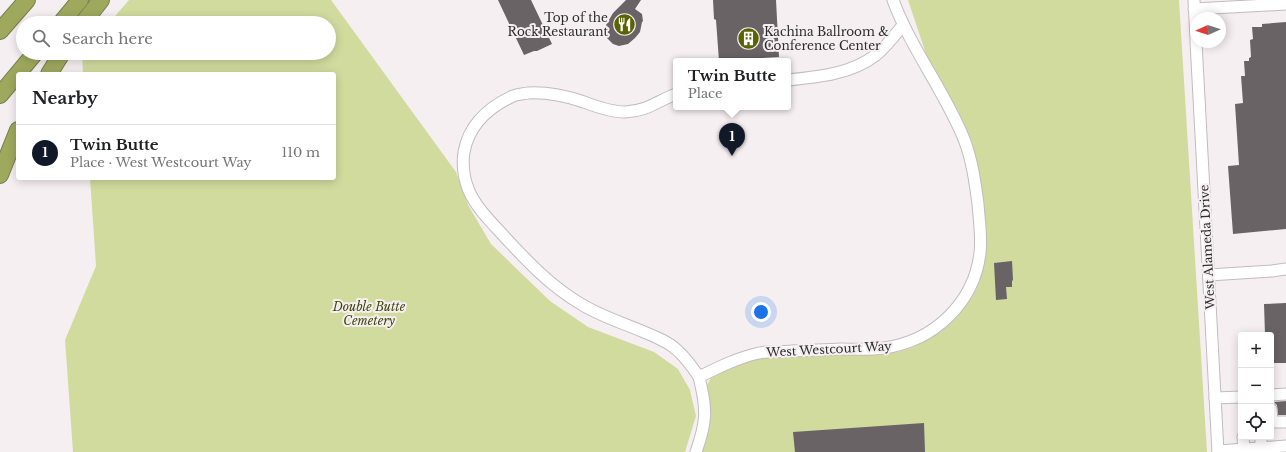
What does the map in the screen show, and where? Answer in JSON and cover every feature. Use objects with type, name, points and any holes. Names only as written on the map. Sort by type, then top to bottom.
[{"type":"highway","points":[[0,31],[27,0]]},
{"type":"highway","points":[[67,16],[80,0]]},
{"type":"highway","points":[[88,16],[101,0]]},
{"type":"highway","points":[[19,72],[29,60]]},
{"type":"highway","points":[[50,72],[58,60]]},
{"type":"highway","points":[[0,94],[16,75]]},
{"type":"highway","points":[[0,175],[16,135]]},
{"type":"street","name":"West Westcourt Way","points":[[699,377],[737,359],[761,353],[868,349],[898,345],[913,340],[936,328],[950,317],[965,297],[973,282],[977,268],[980,244],[980,223],[971,161],[954,118],[903,25],[893,0]]},
{"type":"street","points":[[1194,5],[1286,4]]},
{"type":"street","points":[[791,80],[831,75],[854,68],[877,54],[903,25]]},
{"type":"street","name":"West Alameda Drive","points":[[1196,48],[1218,451]]},
{"type":"street","points":[[673,95],[646,108],[624,112],[600,108],[563,96],[534,93],[515,95],[496,104],[488,110],[476,125],[466,144],[464,169],[469,191],[485,215],[530,264],[554,286],[581,304],[597,312],[659,338],[678,350],[688,362],[699,377],[703,394],[705,417],[704,427],[696,452]]},
{"type":"street","points":[[1208,275],[1286,269]]},
{"type":"street","points":[[1274,395],[1286,394]]},
{"type":"street","points":[[1215,398],[1238,398]]},
{"type":"street","points":[[1274,422],[1286,422]]},
{"type":"street","points":[[1243,440],[1244,449]]},
{"type":"street","points":[[1218,451],[1244,449],[1261,442],[1286,446]]},
{"type":"green space","name":"Double Butte Cemetery","points":[[129,0],[331,0],[456,172],[468,205],[491,244],[550,301],[588,327],[654,352],[678,369],[690,390],[696,416],[685,452],[73,452],[65,340],[96,266],[90,180],[336,180],[336,72],[83,72],[82,60],[336,60],[336,16],[115,16]]},
{"type":"green space","points":[[908,0],[1179,0],[1207,452],[702,452],[709,429],[711,416],[707,385],[711,378],[737,365],[756,359],[886,353],[898,352],[914,347],[950,324],[970,300],[977,288],[982,271],[980,181],[977,165],[961,121],[926,54]]},
{"type":"building","points":[[498,0],[531,0],[552,44],[524,55]]},
{"type":"building","name":"Top of the Rock Restaurant","points":[[626,0],[641,0],[635,9],[642,14],[643,21],[640,32],[635,38],[628,44],[619,46],[613,44],[604,35],[607,33],[606,25],[613,13]]},
{"type":"building","name":"Kachina Ballroom & Conference Center","points":[[713,0],[776,0],[779,57],[719,58],[716,20],[714,19]]},
{"type":"building","points":[[1286,22],[1286,229],[1233,234],[1228,166],[1239,165],[1235,104],[1243,103],[1241,76],[1245,76],[1244,61],[1249,61],[1249,58],[1251,57],[1250,40],[1253,39],[1252,27],[1262,27],[1262,24]]},
{"type":"building","points":[[1012,261],[1012,287],[1006,287],[1007,299],[996,300],[994,263]]},
{"type":"building","points":[[1286,303],[1286,363],[1274,363],[1274,332],[1265,332],[1264,304]]},
{"type":"building","points":[[1286,401],[1286,415],[1278,415],[1277,405],[1274,402]]},
{"type":"building","points":[[924,423],[925,452],[795,452],[793,432]]},
{"type":"place","name":"Top of the Rock Restaurant","points":[[624,24]]},
{"type":"place","name":"Kachina Ballroom & Conference Center","points":[[748,38]]},
{"type":"place","name":"Twin Butte","points":[[732,156]]}]
